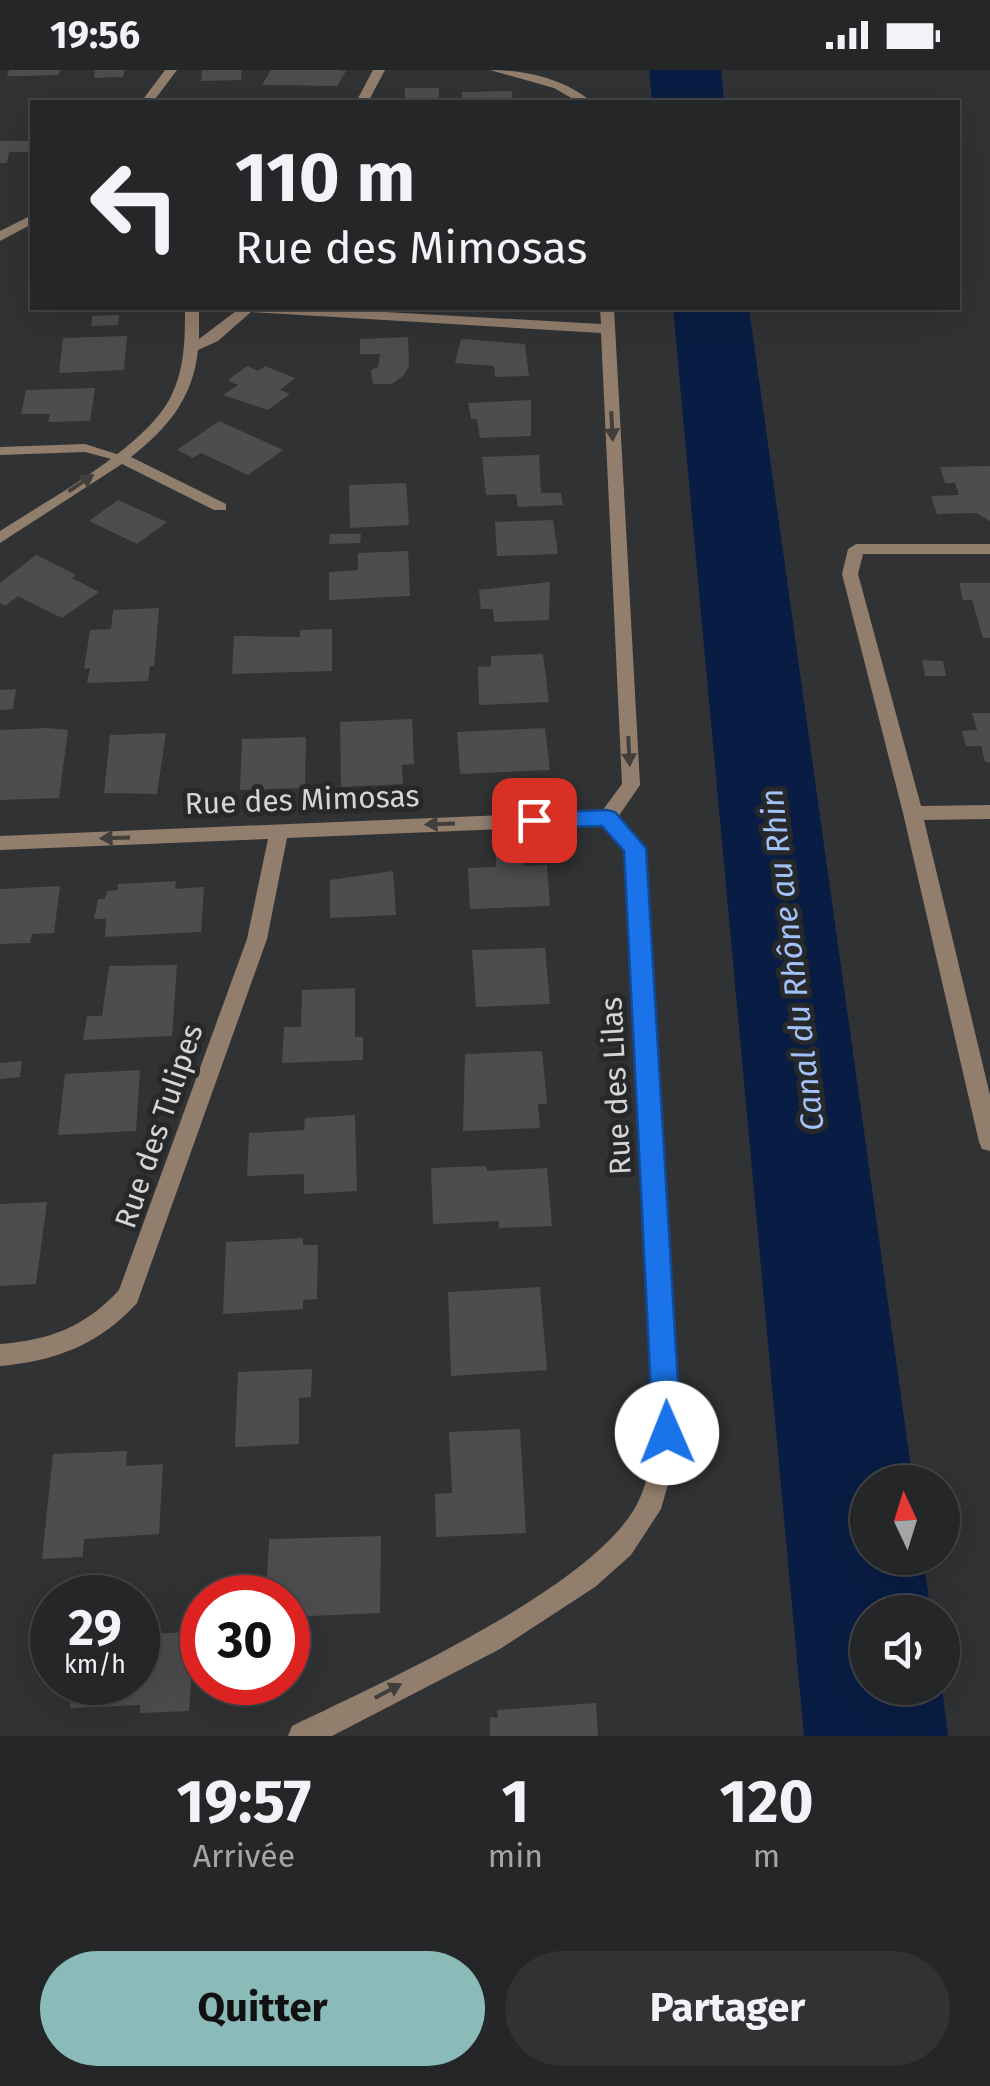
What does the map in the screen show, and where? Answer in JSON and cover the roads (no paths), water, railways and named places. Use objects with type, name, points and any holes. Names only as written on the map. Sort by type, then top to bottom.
[{"type":"street","points":[[148,100],[171,70]]},
{"type":"street","points":[[363,100],[379,70]]},
{"type":"street","points":[[496,70],[558,84],[583,100]]},
{"type":"street","points":[[0,237],[29,224]]},
{"type":"street","points":[[0,538],[119,457],[174,407],[192,347],[192,310]]},
{"type":"street","points":[[192,347],[213,338],[246,310]]},
{"type":"street","points":[[282,310],[607,329]]},
{"type":"street","points":[[607,310],[631,784],[607,818]]},
{"type":"street","points":[[119,457],[220,506]]},
{"type":"street","points":[[990,548],[856,550],[850,574],[985,1091],[990,1142]]},
{"type":"street","points":[[913,813],[990,812]]},
{"type":"street","name":"Rue des Mimosas","points":[[0,842],[607,818]]},
{"type":"street","name":"Rue des Lilas","points":[[302,1736],[349,1724],[563,1596],[634,1532],[656,1488],[667,1433],[667,1395],[635,848],[607,818]]},
{"type":"street","name":"Rue des Tulipes","points":[[0,1355],[64,1346],[90,1335],[129,1296],[257,938],[278,831]]},
{"type":"lane","points":[[0,451],[85,448],[119,457]]},
{"type":"water","points":[[649,70],[721,70],[724,100],[652,100]]},
{"type":"water","name":"Canal du Rhône au Rhin","points":[[673,310],[749,310],[911,1465],[850,1465],[850,1575],[926,1575],[928,1595],[850,1595],[850,1705],[944,1705],[948,1736],[804,1736]]}]
